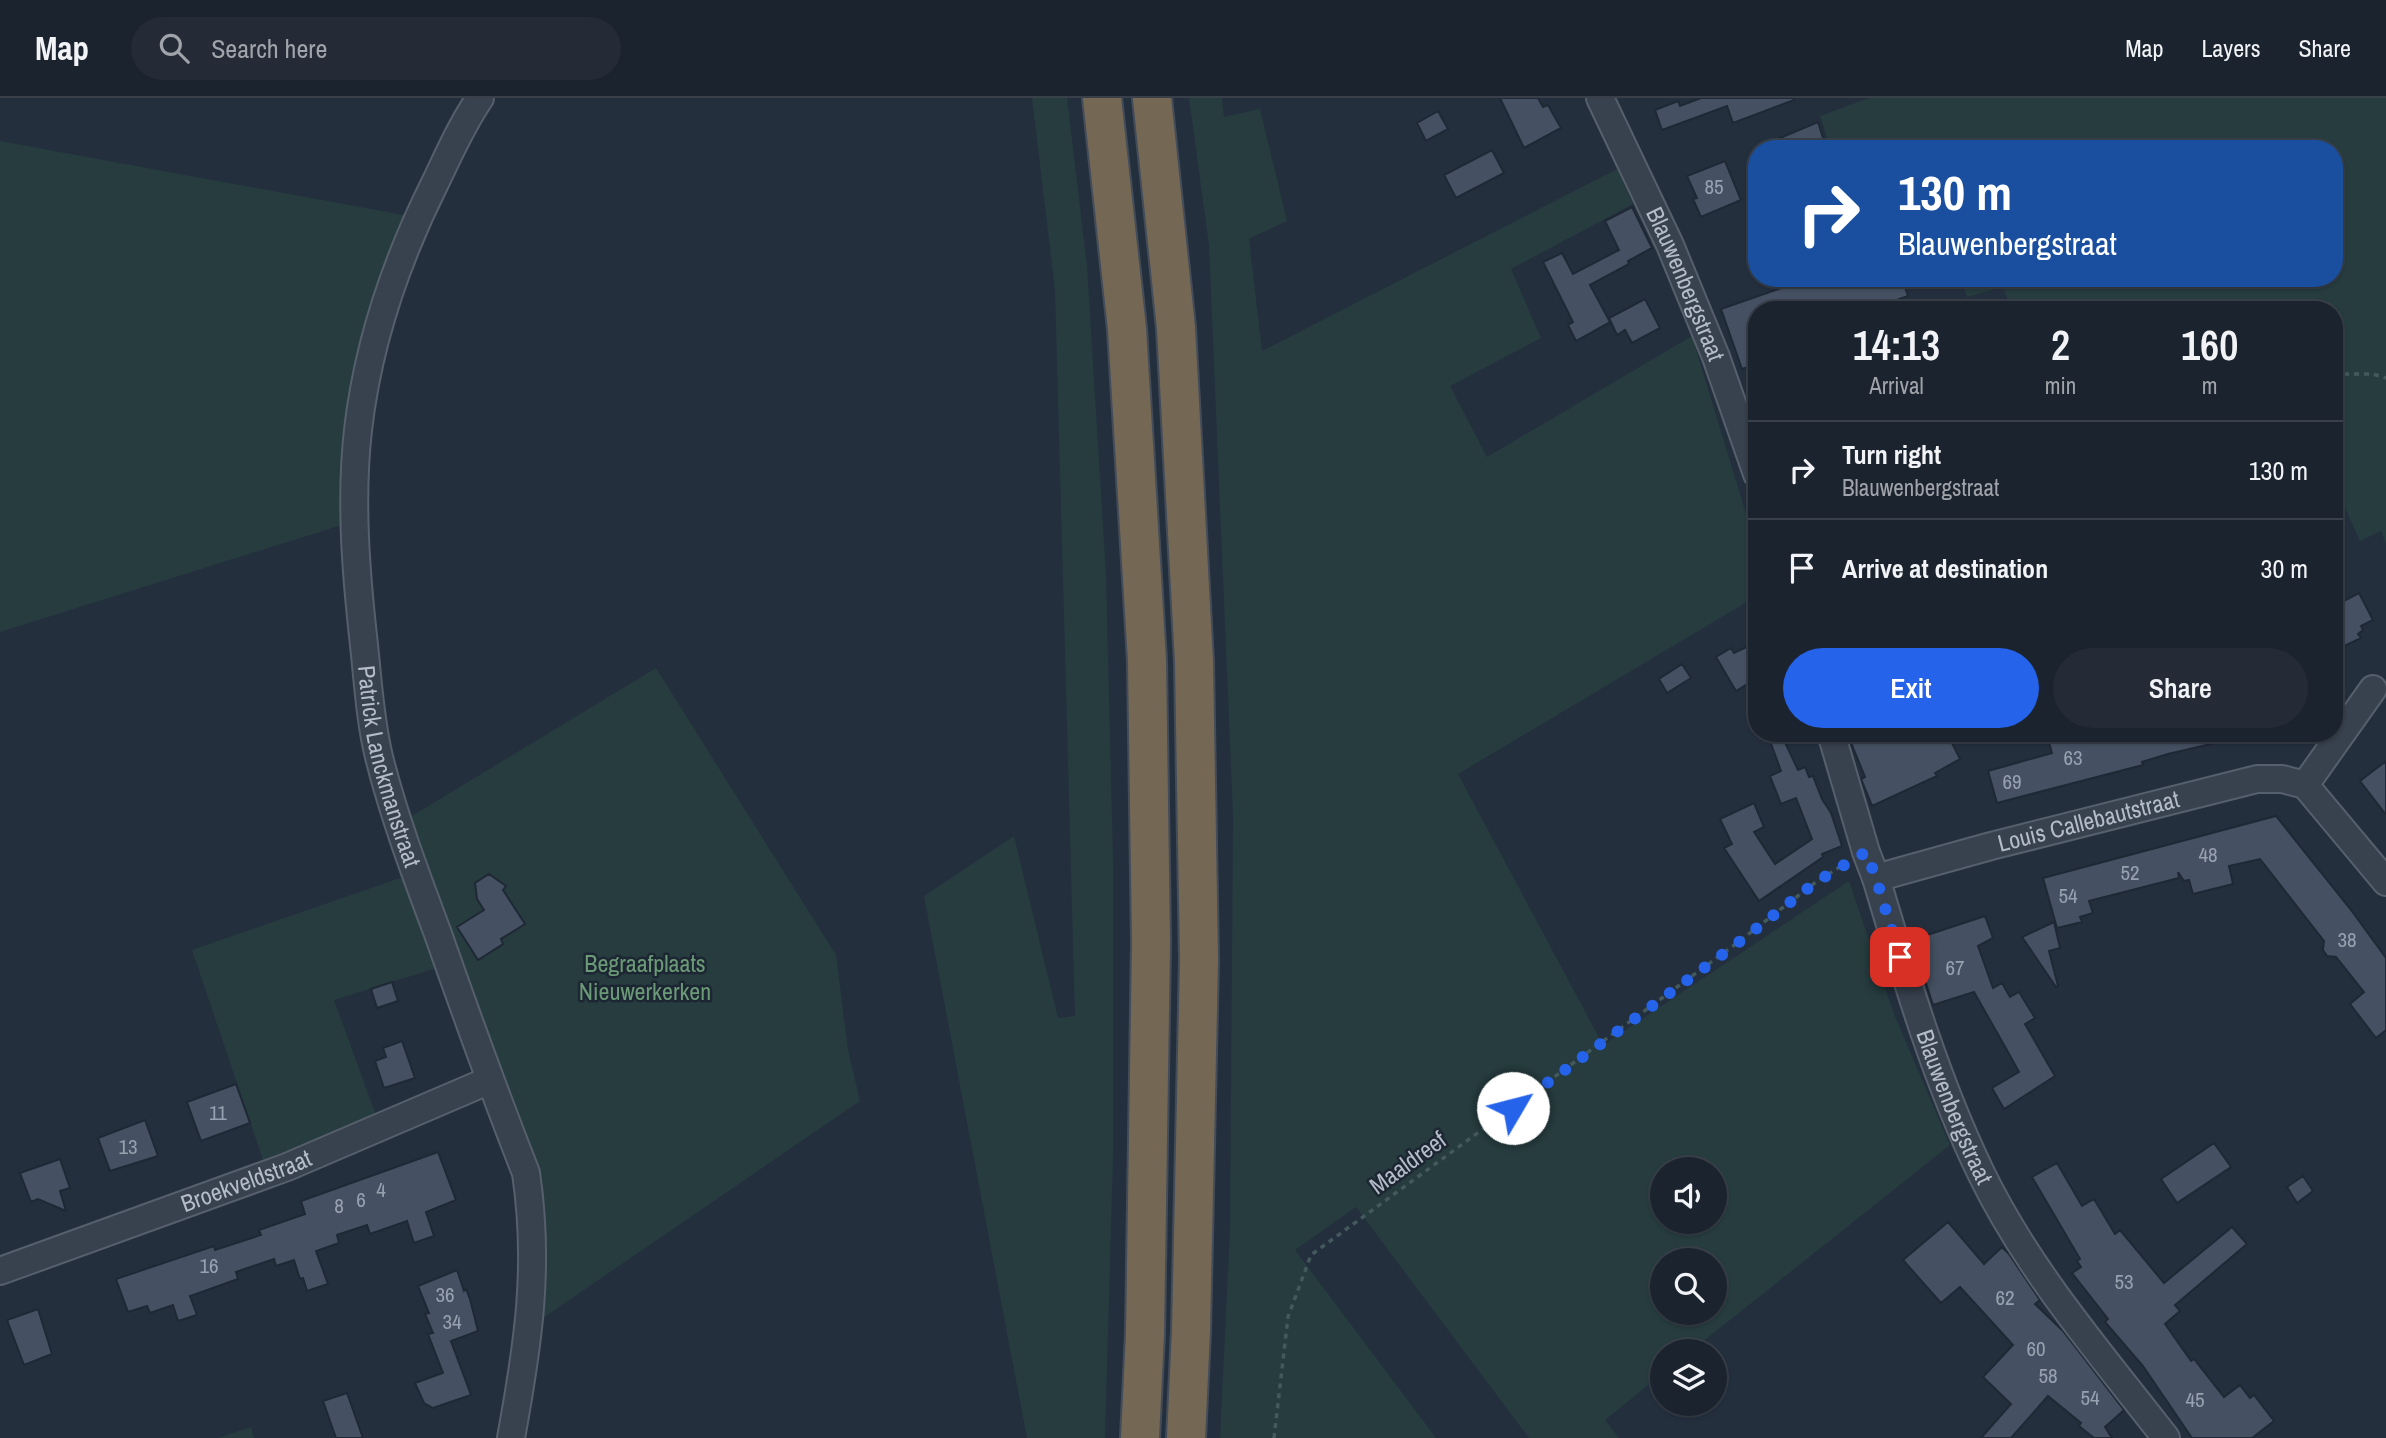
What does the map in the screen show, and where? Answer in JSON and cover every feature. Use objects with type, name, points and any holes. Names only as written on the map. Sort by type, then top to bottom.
[{"type":"highway","points":[[1102,98],[1126,329],[1147,661],[1151,943],[1145,1321],[1140,1438]]},
{"type":"highway","points":[[1152,98],[1176,328],[1194,662],[1199,960],[1186,1438]]},
{"type":"street","name":"Patrick Lanckmanstraat","points":[[480,98],[456,139],[426,201],[400,258],[382,312],[358,431],[354,533],[372,723],[379,755],[396,818],[526,1173],[532,1213],[533,1278],[528,1344],[512,1438]]},
{"type":"street","name":"Blauwenbergstraat","points":[[1600,98],[1670,245],[1716,357],[1748,448]]},
{"type":"street","points":[[2343,731],[2373,689]]},
{"type":"street","name":"Blauwenbergstraat","points":[[1834,742],[1931,1055],[1982,1175],[2049,1286],[2166,1438]]},
{"type":"street","points":[[2335,742],[2305,785],[2386,882]]},
{"type":"street","name":"Louis Callebautstraat","points":[[1876,878],[1991,846],[2258,779],[2282,779],[2305,785]]},
{"type":"street","name":"Broekveldstraat","points":[[0,1271],[287,1167],[490,1080]]},
{"type":"path","points":[[2343,374],[2373,374],[2386,378]]},
{"type":"path","name":"Maaldreef","points":[[1273,1438],[1288,1317],[1311,1255],[1734,946],[1816,882],[1866,852]]},
{"type":"green space","points":[[1032,98],[1067,98],[1087,266],[1106,574],[1113,859],[1113,1158],[1105,1438],[1027,1438],[924,896],[1014,836],[1058,1018],[1075,1016],[1055,290]]},
{"type":"green space","points":[[1189,98],[1222,98],[1224,117],[1260,109],[1287,221],[1249,239],[1262,351],[1617,169],[1633,204],[1511,269],[1541,338],[1450,386],[1487,457],[1692,336],[1748,520],[1748,601],[1458,774],[1603,1045],[1849,881],[1894,1014],[1950,1145],[1727,1322],[1727,1248],[1650,1248],[1650,1325],[1724,1325],[1706,1339],[1650,1339],[1650,1384],[1605,1420],[1619,1438],[1529,1438],[1356,1207],[1295,1250],[1436,1438],[1220,1438],[1230,1230],[1233,815],[1209,245]]},
{"type":"green space","points":[[1869,98],[2386,98],[2386,544],[2381,531],[2360,541],[2343,506],[2343,301],[2008,301],[2003,287],[2343,287],[2343,140],[1828,140],[1820,116]]},
{"type":"green space","points":[[0,141],[409,216],[345,524],[0,632]]},
{"type":"green space","points":[[1964,287],[2003,287],[1967,297]]},
{"type":"green space","name":"Begraafplaats Nieuwerkerken","points":[[656,668],[836,955],[848,1050],[860,1101],[543,1318],[543,1257],[402,822]]},
{"type":"green space","points":[[406,876],[443,966],[334,1000],[377,1118],[263,1160],[192,950]]},
{"type":"green space","points":[[251,1427],[254,1438],[218,1438]]},
{"type":"building","points":[[1500,98],[1538,98],[1543,107],[1548,105],[1561,128],[1524,148]]},
{"type":"building","points":[[1701,98],[1794,100],[1733,123],[1727,106],[1662,130],[1655,110],[1678,101],[1680,106]]},
{"type":"building","points":[[1438,111],[1448,129],[1426,141],[1417,123]]},
{"type":"building","points":[[1818,122],[1824,140],[1775,140]]},
{"type":"building","points":[[1492,150],[1504,173],[1456,198],[1444,175]]},
{"type":"building","points":[[1725,161],[1741,200],[1701,217],[1693,199],[1697,198],[1687,176]]},
{"type":"building","points":[[1632,207],[1652,248],[1590,285],[1610,322],[1576,341],[1568,325],[1573,322],[1543,262],[1562,253],[1573,274],[1619,250],[1605,221]]},
{"type":"building","points":[[1784,287],[1905,287],[1908,296],[1894,301],[1748,301],[1748,367],[1742,369],[1721,309]]},
{"type":"building","points":[[1645,299],[1660,328],[1632,343],[1625,330],[1617,335],[1609,318]]},
{"type":"building","points":[[2359,593],[2373,620],[2361,626],[2363,630],[2358,634],[2361,638],[2343,647],[2343,601]]},
{"type":"building","points":[[1748,646],[1748,684],[1736,691],[1716,657],[1731,648],[1734,653]]},
{"type":"building","points":[[1682,664],[1691,678],[1667,693],[1659,679]]},
{"type":"building","points":[[1770,742],[1785,742],[1798,770],[1805,767],[1809,777],[1813,776],[1831,813],[1842,846],[1822,854],[1823,857],[1759,901],[1724,848],[1732,844],[1720,819],[1754,803],[1764,827],[1754,832],[1775,864],[1812,839],[1796,798],[1781,804],[1770,776],[1781,771]]},
{"type":"building","points":[[1851,742],[1952,742],[1960,759],[1935,773],[1937,776],[1872,806],[1861,779],[1865,777]]},
{"type":"building","points":[[2049,742],[2219,742],[1997,803],[1988,771],[2052,753]]},
{"type":"building","points":[[2386,761],[2386,815],[2360,781]]},
{"type":"building","points":[[2276,816],[2386,958],[2386,1030],[2376,1038],[2350,1004],[2364,992],[2336,957],[2327,956],[2323,950],[2324,941],[2260,859],[2229,866],[2233,884],[2193,894],[2189,880],[2184,881],[2178,872],[2179,878],[2089,901],[2093,913],[2080,917],[2082,922],[2057,928],[2043,878]]},
{"type":"building","points":[[489,874],[506,886],[503,890],[525,924],[501,939],[503,944],[478,960],[457,927],[484,910],[477,899],[475,883]]},
{"type":"building","points":[[1985,916],[1993,938],[1978,946],[1993,988],[2002,983],[2010,997],[2019,992],[2035,1018],[2025,1024],[2055,1076],[2004,1109],[1992,1088],[2019,1072],[1974,992],[1933,1005],[1912,940]]},
{"type":"building","points":[[2054,922],[2060,948],[2049,951],[2058,986],[2056,987],[2022,937]]},
{"type":"building","points":[[392,982],[398,1001],[377,1008],[371,989]]},
{"type":"building","points":[[402,1041],[415,1078],[384,1088],[375,1061],[386,1057],[383,1048]]},
{"type":"building","points":[[236,1084],[250,1123],[201,1141],[187,1102]]},
{"type":"building","points":[[145,1120],[158,1156],[110,1171],[98,1138]]},
{"type":"building","points":[[2214,1143],[2231,1167],[2177,1203],[2161,1179]]},
{"type":"building","points":[[438,1152],[456,1200],[426,1212],[434,1236],[414,1243],[407,1221],[370,1234],[367,1225],[337,1235],[339,1243],[316,1251],[328,1284],[307,1291],[294,1260],[276,1266],[274,1259],[236,1272],[238,1279],[190,1296],[197,1315],[178,1321],[173,1305],[150,1313],[147,1306],[128,1312],[116,1279],[214,1246],[215,1250],[261,1235],[259,1230],[305,1214],[301,1201]]},
{"type":"building","points":[[60,1159],[70,1188],[60,1191],[66,1211],[38,1199],[31,1202],[20,1173]]},
{"type":"building","points":[[2057,1163],[2082,1206],[2094,1199],[2115,1234],[2120,1230],[2164,1283],[2232,1227],[2247,1244],[2175,1305],[2180,1311],[2165,1324],[2191,1361],[2194,1359],[2224,1397],[2240,1385],[2250,1398],[2254,1395],[2274,1421],[2252,1438],[2192,1438],[2143,1366],[2105,1322],[2108,1319],[2072,1273],[2081,1267],[2077,1261],[2080,1259],[2032,1177]]},
{"type":"building","points":[[2303,1176],[2313,1191],[2297,1203],[2287,1187]]},
{"type":"building","points":[[1948,1222],[1984,1264],[2002,1247],[2009,1254],[2040,1300],[2035,1304],[2063,1331],[2124,1410],[2105,1427],[2112,1438],[2094,1438],[2079,1426],[2081,1423],[2048,1396],[2011,1438],[1981,1438],[2011,1404],[1983,1377],[2013,1345],[1960,1287],[1941,1303],[1903,1260]]},
{"type":"building","points":[[457,1270],[464,1291],[466,1289],[470,1299],[478,1331],[451,1341],[471,1395],[433,1408],[424,1403],[415,1383],[443,1373],[428,1334],[433,1333],[425,1314],[429,1313],[418,1286]]},
{"type":"building","points":[[38,1309],[52,1354],[24,1365],[7,1320]]},
{"type":"building","points":[[347,1393],[363,1438],[336,1438],[323,1401]]},
{"type":"route","points":[[1513,1108],[1734,946],[1816,882],[1866,852],[1900,957]]}]
